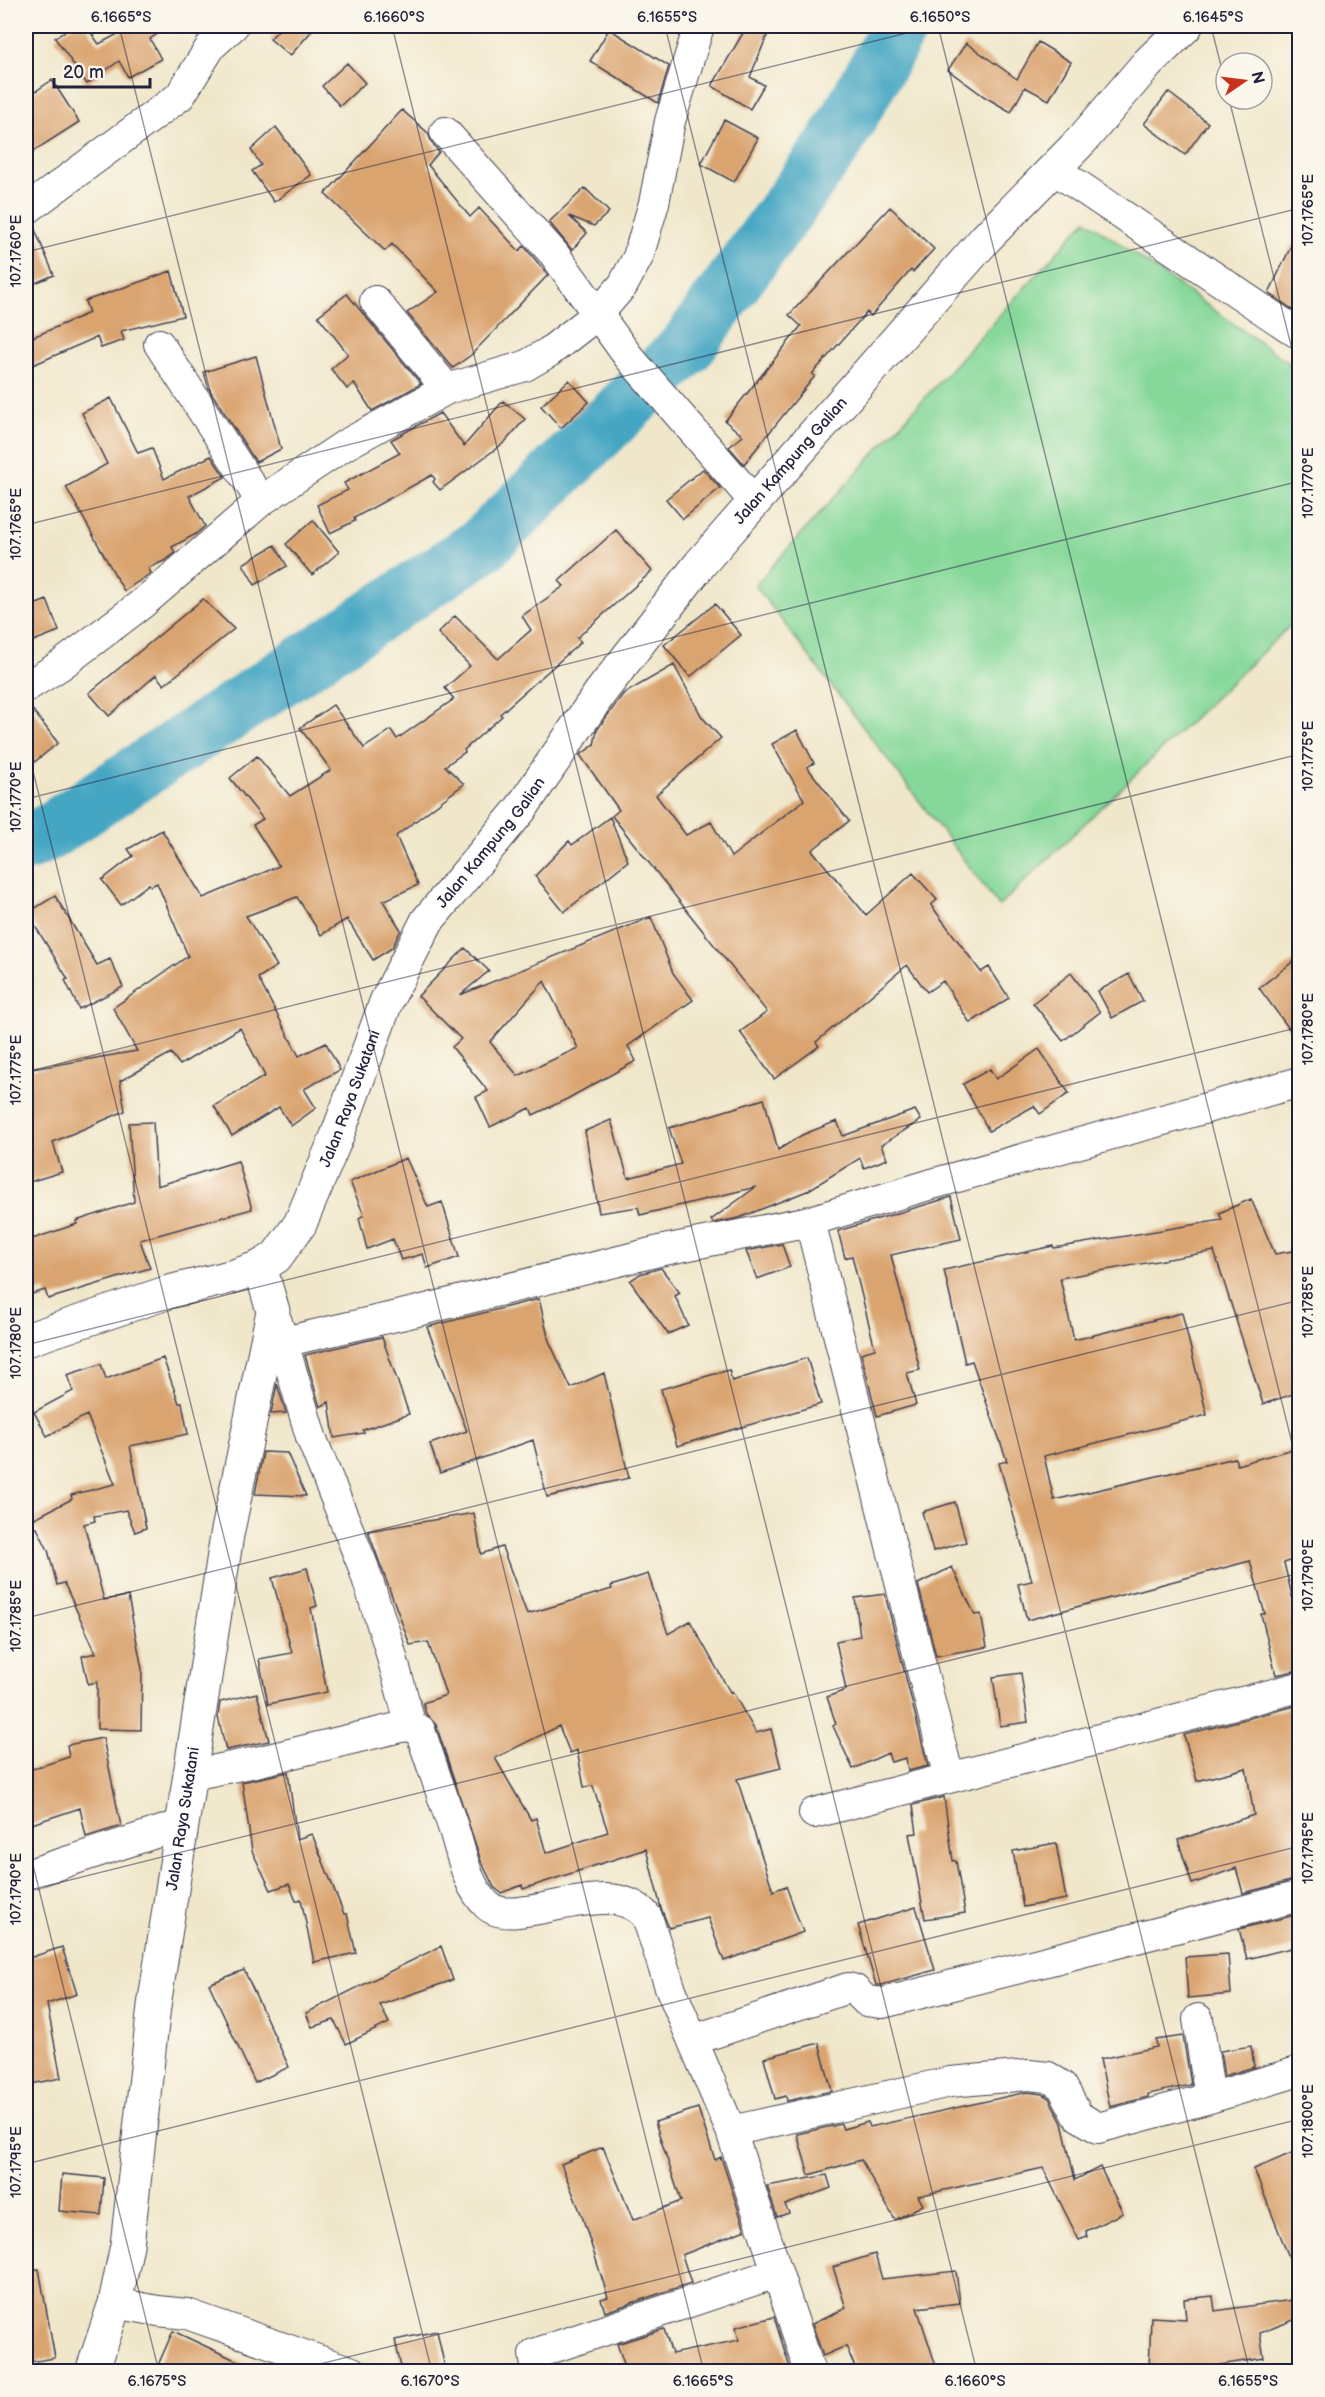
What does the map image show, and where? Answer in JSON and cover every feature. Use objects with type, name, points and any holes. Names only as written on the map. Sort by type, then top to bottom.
[{"type":"main road","name":"Jalan Kampung Galian","points":[[427,921],[520,810],[600,693],[665,607],[753,500],[986,238],[1186,26]]},
{"type":"main road","name":"Jalan Raya Sukatani","points":[[26,1340],[169,1292],[234,1276],[260,1267],[276,1257],[300,1224],[337,1136],[386,1002],[427,921]]},
{"type":"main road","name":"Jalan Raya Sukatani","points":[[92,2372],[115,2303],[127,2245],[154,2006],[227,1535],[273,1311],[260,1267]]},
{"type":"street","points":[[26,210],[180,96],[205,35],[233,26]]},
{"type":"street","points":[[26,687],[61,665],[143,603],[261,501],[345,445],[447,389],[525,366],[549,352],[598,314],[623,285],[638,257],[654,203],[670,121],[699,26]]},
{"type":"street","points":[[445,132],[554,254],[628,356],[753,500]]},
{"type":"street","points":[[1053,169],[1296,332]]},
{"type":"street","points":[[375,301],[447,389]]},
{"type":"street","points":[[159,344],[261,501]]},
{"type":"street","points":[[283,1342],[659,1251],[810,1221],[932,1184],[1299,1082]]},
{"type":"street","points":[[810,1221],[949,1778]]},
{"type":"street","points":[[273,1311],[311,1437],[363,1566],[411,1726]]},
{"type":"street","points":[[814,1813],[1299,1687]]},
{"type":"street","points":[[191,1775],[411,1726],[420,1730],[470,1880],[487,1906],[498,1912],[511,1914],[565,1903],[612,1899],[625,1901],[640,1908],[647,1917],[670,1988],[730,2131],[810,2372]]},
{"type":"street","points":[[26,1875],[183,1824]]},
{"type":"street","points":[[693,2040],[848,1988],[855,1990],[866,2001],[883,2003],[1299,1896]]},
{"type":"street","points":[[1198,2019],[1210,2098]]},
{"type":"street","points":[[730,2131],[950,2082],[1029,2075],[1048,2077],[1062,2086],[1078,2116],[1098,2128],[1299,2071]]},
{"type":"street","points":[[537,2372],[534,2354],[777,2273]]},
{"type":"street","points":[[115,2303],[187,2314],[352,2372]]},
{"type":"green space","points":[[1086,220],[1299,370],[1299,617],[999,906],[755,585]]},
{"type":"building","points":[[73,26],[86,26],[99,44],[133,26],[169,26],[150,39],[161,59],[128,77],[119,61],[87,84],[55,38]]},
{"type":"building","points":[[282,26],[316,26],[290,56],[270,39]]},
{"type":"building","points":[[747,26],[771,26],[750,77],[764,85],[750,109],[712,86]]},
{"type":"building","points":[[609,29],[669,66],[658,103],[590,61]]},
{"type":"building","points":[[1038,42],[1071,62],[1049,100],[1025,87],[1011,112],[985,97],[948,70],[966,43],[1017,79]]},
{"type":"building","points":[[347,63],[365,83],[340,106],[322,86]]},
{"type":"building","points":[[52,80],[79,122],[26,156],[26,98]]},
{"type":"building","points":[[1168,92],[1208,123],[1185,155],[1144,124]]},
{"type":"building","points":[[402,110],[428,133],[439,152],[428,165],[470,217],[479,208],[519,251],[524,246],[548,275],[471,355],[453,368],[407,313],[438,292],[392,244],[385,251],[325,194]]},
{"type":"building","points":[[724,120],[758,138],[734,182],[701,164]]},
{"type":"building","points":[[276,127],[311,175],[274,202],[252,171],[261,165],[251,150]]},
{"type":"building","points":[[585,188],[609,212],[594,226],[569,216],[587,233],[572,250],[549,222]]},
{"type":"building","points":[[890,207],[934,249],[913,272],[911,270],[871,316],[867,312],[812,374],[815,376],[744,464],[729,447],[743,436],[725,421],[801,326],[789,315]]},
{"type":"building","points":[[33,225],[54,275],[26,287],[26,227]]},
{"type":"building","points":[[1299,229],[1299,314],[1269,293]]},
{"type":"building","points":[[171,271],[183,316],[121,331],[124,340],[101,348],[97,337],[26,368],[26,340],[89,313],[85,301]]},
{"type":"building","points":[[347,294],[421,384],[372,411],[354,383],[347,389],[331,369],[348,354],[318,316]]},
{"type":"building","points":[[256,356],[281,449],[256,462],[209,389],[204,372]]},
{"type":"building","points":[[569,380],[589,402],[561,428],[541,406]]},
{"type":"building","points":[[111,398],[138,453],[152,448],[164,479],[211,456],[225,477],[189,496],[205,526],[196,534],[172,547],[175,553],[148,568],[151,573],[124,591],[66,487],[107,464],[82,413]]},
{"type":"building","points":[[503,401],[525,419],[505,442],[440,490],[433,482],[435,479],[432,475],[354,518],[355,521],[330,533],[317,505],[348,490],[344,483],[400,453],[391,440],[440,413],[464,446]]},
{"type":"building","points":[[703,469],[720,488],[683,519],[666,499]]},
{"type":"building","points":[[313,520],[339,552],[312,575],[286,544]]},
{"type":"building","points":[[616,530],[652,571],[577,638],[581,642],[500,714],[502,716],[464,750],[465,752],[445,766],[464,784],[396,836],[418,885],[383,901],[401,930],[392,948],[373,960],[347,919],[321,935],[297,897],[246,916],[277,966],[258,978],[299,1056],[326,1043],[340,1070],[304,1089],[316,1108],[291,1126],[279,1107],[232,1136],[214,1106],[265,1076],[240,1028],[180,1065],[171,1053],[120,1081],[125,1111],[53,1142],[62,1172],[26,1183],[26,1070],[137,1051],[113,1008],[188,956],[157,883],[151,886],[149,884],[121,905],[102,880],[133,856],[128,849],[162,830],[203,898],[279,866],[253,825],[263,819],[230,778],[257,756],[290,796],[331,770],[300,728],[333,705],[364,748],[391,730],[397,739],[454,699],[445,688],[470,666],[438,633],[455,616],[498,659],[531,630],[522,616],[564,586],[559,581]]},
{"type":"building","points":[[275,545],[287,566],[255,585],[243,564]]},
{"type":"building","points":[[203,599],[234,629],[164,685],[156,675],[109,716],[89,693]]},
{"type":"building","points":[[47,600],[59,631],[26,644],[26,608]]},
{"type":"building","points":[[715,604],[741,635],[690,677],[664,645]]},
{"type":"building","points":[[674,665],[702,717],[721,738],[656,795],[686,835],[711,822],[731,857],[804,800],[772,744],[797,730],[814,763],[807,767],[849,821],[812,850],[866,915],[913,873],[937,900],[931,905],[981,972],[989,967],[1009,998],[970,1023],[943,981],[927,992],[907,965],[816,1042],[819,1046],[774,1079],[740,1032],[767,1012],[612,816],[619,810],[580,755],[594,745],[597,730],[623,694]]},
{"type":"building","points":[[26,704],[58,743],[26,769]]},
{"type":"building","points":[[610,817],[628,861],[564,912],[535,876],[569,841],[572,845]]},
{"type":"building","points":[[55,896],[97,965],[110,959],[123,987],[79,1009],[65,980],[68,979],[27,913]]},
{"type":"building","points":[[651,917],[673,973],[693,1000],[628,1046],[636,1061],[533,1115],[530,1108],[490,1127],[476,1097],[488,1091],[452,1047],[461,1039],[418,996],[465,948],[489,971],[460,995]],"holes":[[[544,981],[578,1048],[518,1076],[490,1042]]]},
{"type":"building","points":[[1299,957],[1299,1042],[1259,988]]},
{"type":"building","points":[[1071,973],[1100,1012],[1063,1041],[1033,1003]]},
{"type":"building","points":[[1129,974],[1143,1001],[1112,1018],[1098,991]]},
{"type":"building","points":[[1039,1049],[1069,1093],[1040,1114],[1034,1106],[989,1131],[963,1084],[990,1069],[996,1079]]},
{"type":"building","points":[[764,1099],[778,1150],[802,1135],[837,1121],[843,1136],[915,1110],[921,1120],[881,1145],[887,1159],[864,1168],[860,1158],[807,1191],[739,1218],[713,1223],[711,1220],[756,1187],[640,1215],[638,1207],[599,1213],[585,1131],[611,1120],[628,1178],[681,1164],[669,1128]]},
{"type":"building","points":[[153,1122],[157,1186],[238,1161],[252,1209],[140,1240],[150,1268],[48,1299],[45,1290],[26,1296],[26,1241],[77,1224],[76,1221],[134,1202],[129,1123]]},
{"type":"building","points":[[406,1158],[428,1207],[442,1202],[459,1257],[427,1268],[423,1254],[401,1260],[393,1239],[367,1249],[359,1218],[364,1215],[350,1182]]},
{"type":"building","points":[[951,1197],[961,1239],[891,1255],[920,1370],[907,1373],[916,1405],[877,1416],[861,1353],[875,1349],[852,1256],[845,1258],[838,1231]]},
{"type":"building","points":[[1251,1199],[1275,1254],[1299,1250],[1299,1392],[1263,1404],[1214,1251],[1060,1278],[1074,1340],[1182,1313],[1207,1415],[1044,1456],[1054,1500],[1235,1458],[1237,1465],[1299,1447],[1299,1558],[1284,1563],[1299,1624],[1299,1670],[1276,1675],[1261,1614],[1265,1614],[1250,1561],[1027,1620],[1018,1584],[1032,1581],[999,1463],[1007,1461],[972,1361],[965,1363],[944,1270],[1053,1246],[1054,1248],[1222,1220],[1219,1213]]},
{"type":"building","points":[[782,1244],[790,1267],[757,1279],[746,1251]]},
{"type":"building","points":[[661,1268],[680,1293],[675,1296],[688,1325],[668,1334],[630,1281],[640,1274]]},
{"type":"building","points":[[539,1299],[549,1341],[571,1388],[604,1373],[629,1478],[547,1497],[533,1440],[440,1473],[430,1444],[467,1431],[427,1327]]},
{"type":"building","points":[[382,1337],[409,1414],[363,1430],[364,1433],[334,1438],[329,1402],[320,1407],[305,1355]]},
{"type":"building","points":[[163,1358],[179,1403],[182,1403],[188,1434],[130,1446],[146,1528],[135,1532],[126,1510],[94,1516],[95,1521],[84,1524],[104,1600],[128,1596],[142,1669],[141,1730],[97,1729],[97,1682],[88,1684],[82,1656],[96,1653],[64,1583],[57,1585],[48,1550],[37,1528],[29,1529],[27,1522],[72,1499],[71,1495],[115,1484],[87,1415],[47,1436],[34,1412],[73,1391],[67,1375],[101,1364],[106,1379]]},
{"type":"building","points":[[807,1358],[821,1404],[677,1446],[661,1389],[729,1370],[732,1381]]},
{"type":"building","points":[[277,1384],[286,1413],[271,1414]]},
{"type":"building","points":[[263,1452],[287,1453],[306,1496],[255,1494]]},
{"type":"building","points":[[955,1502],[966,1542],[933,1551],[922,1512]]},
{"type":"building","points":[[474,1513],[481,1554],[502,1547],[527,1614],[612,1589],[611,1586],[648,1574],[668,1634],[690,1621],[756,1733],[771,1729],[781,1768],[737,1779],[773,1891],[786,1886],[803,1932],[724,1961],[708,1918],[669,1928],[661,1908],[646,1849],[523,1889],[522,1885],[501,1893],[494,1887],[481,1861],[436,1725],[426,1714],[423,1703],[446,1695],[428,1642],[410,1645],[368,1531]],"holes":[[[559,1726],[570,1753],[577,1750],[584,1787],[593,1786],[608,1832],[546,1853],[536,1818],[531,1820],[495,1758]]]},
{"type":"building","points":[[952,1567],[975,1615],[981,1614],[987,1647],[936,1656],[918,1584]]},
{"type":"building","points":[[307,1568],[317,1606],[311,1608],[327,1692],[268,1704],[259,1659],[292,1653],[272,1578]]},
{"type":"building","points":[[885,1594],[928,1766],[908,1771],[906,1758],[891,1762],[888,1753],[853,1769],[833,1726],[836,1724],[827,1697],[846,1690],[836,1641],[860,1636],[855,1598]]},
{"type":"building","points":[[1021,1673],[1028,1722],[1000,1726],[993,1677]]},
{"type":"building","points":[[257,1693],[269,1741],[226,1750],[218,1717],[220,1702]]},
{"type":"building","points":[[1299,1705],[1299,1879],[1243,1893],[1236,1868],[1192,1884],[1178,1840],[1254,1815],[1246,1768],[1197,1781],[1184,1735]]},
{"type":"building","points":[[103,1738],[121,1826],[86,1837],[80,1808],[26,1826],[26,1771],[69,1757],[67,1745]]},
{"type":"building","points":[[288,1772],[297,1839],[312,1834],[344,1914],[347,1914],[356,1953],[314,1962],[301,1899],[296,1901],[289,1884],[271,1890],[252,1851],[242,1782]]},
{"type":"building","points":[[944,1797],[953,1861],[956,1861],[965,1913],[925,1919],[909,1834],[917,1833],[913,1805]]},
{"type":"building","points":[[1056,1843],[1066,1899],[1023,1907],[1013,1851]]},
{"type":"building","points":[[916,1907],[935,1970],[876,1985],[858,1925]]},
{"type":"building","points":[[1299,1914],[1299,1946],[1247,1959],[1239,1929]]},
{"type":"building","points":[[441,1946],[453,1980],[380,2005],[389,2023],[346,2044],[334,2020],[312,2027],[306,2013]]},
{"type":"building","points":[[62,1947],[77,1994],[47,2004],[61,2078],[26,2085],[26,1959]]},
{"type":"building","points":[[1228,1954],[1231,1994],[1188,1998],[1185,1957]]},
{"type":"building","points":[[244,1970],[289,2067],[255,2083],[209,1984]]},
{"type":"building","points":[[1183,2036],[1191,2085],[1148,2094],[1148,2097],[1110,2107],[1100,2059],[1157,2047],[1156,2040]]},
{"type":"building","points":[[819,2043],[832,2091],[787,2101],[786,2096],[775,2099],[764,2058]]},
{"type":"building","points":[[1251,2046],[1254,2067],[1224,2076],[1220,2051]]},
{"type":"building","points":[[1027,2092],[1042,2094],[1049,2098],[1062,2123],[1075,2180],[1100,2167],[1123,2213],[1086,2231],[1087,2237],[1079,2240],[1043,2168],[918,2196],[923,2205],[895,2220],[861,2160],[809,2175],[797,2134],[841,2124],[843,2129],[868,2122],[870,2127]]},
{"type":"building","points":[[698,2108],[715,2160],[721,2157],[745,2230],[682,2255],[691,2283],[605,2312],[601,2299],[608,2297],[582,2216],[561,2164],[603,2147],[633,2220],[681,2201],[655,2122]]},
{"type":"building","points":[[1299,2150],[1299,2280],[1298,2280],[1254,2169]]},
{"type":"building","points":[[62,2174],[104,2178],[101,2215],[59,2211]]},
{"type":"building","points":[[827,2175],[831,2188],[785,2205],[789,2213],[777,2217],[767,2186]]},
{"type":"building","points":[[875,2254],[882,2279],[956,2271],[960,2303],[917,2308],[938,2372],[857,2372],[846,2346],[823,2356],[812,2324],[846,2308],[833,2267]]},
{"type":"building","points":[[39,2269],[55,2358],[30,2362],[26,2339],[26,2270]]},
{"type":"building","points":[[1213,2296],[1215,2311],[1299,2299],[1299,2318],[1260,2333],[1264,2358],[1219,2365],[1221,2372],[1149,2372],[1151,2317],[1186,2319],[1184,2299]]},
{"type":"building","points":[[774,2317],[791,2371],[789,2372],[747,2372],[746,2367],[724,2372],[627,2372],[617,2344],[664,2329],[672,2354],[739,2340],[736,2327]]},
{"type":"building","points":[[173,2331],[261,2372],[155,2372]]},
{"type":"building","points":[[437,2331],[445,2368],[428,2372],[402,2372],[395,2340]]},
{"type":"waterway","points":[[26,843],[49,832],[482,545],[686,348],[834,144],[900,26]]}]
